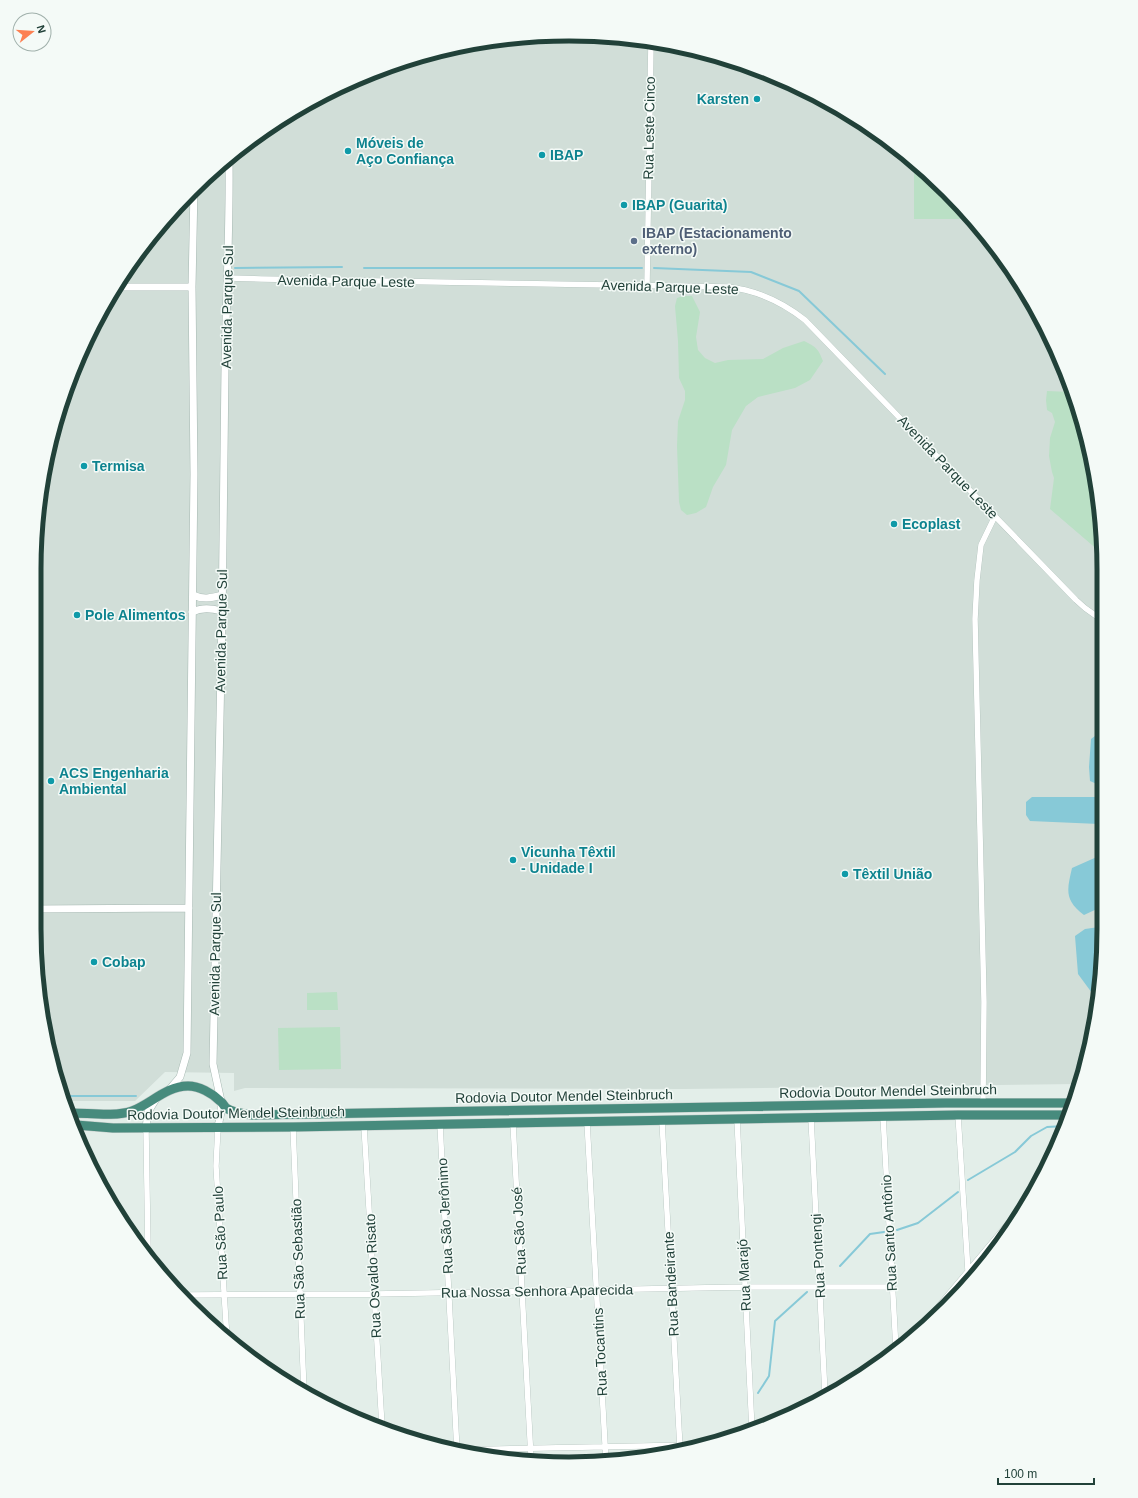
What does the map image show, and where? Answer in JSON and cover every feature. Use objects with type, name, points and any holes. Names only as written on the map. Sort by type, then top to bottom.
[{"type":"highway","name":"Rodovia Doutor Mendel Steinbruch","points":[[74,1113],[114,1113],[132,1111],[168,1091],[178,1087],[188,1086],[208,1092],[220,1101],[226,1108],[243,1113],[276,1115],[983,1103],[1068,1103]]},
{"type":"highway","name":"Rodovia Doutor Mendel Steinbruch","points":[[79,1125],[113,1128],[293,1127],[883,1116],[1063,1115]]},
{"type":"street","name":"Rua Leste Cinco","points":[[647,285],[651,48]]},
{"type":"street","name":"Avenida Parque Sul","points":[[218,1127],[221,1112],[213,1064],[229,166]]},
{"type":"street","name":"Avenida Parque Sul","points":[[146,1128],[148,1112],[151,1105],[155,1100],[168,1091],[180,1077],[187,1053],[190,908],[194,474],[192,287],[194,198]]},
{"type":"street","name":"Avenida Parque Leste","points":[[228,278],[647,285],[736,288],[769,297],[805,320],[1076,600],[1097,617]]},
{"type":"street","points":[[123,287],[192,287]]},
{"type":"street","points":[[983,1103],[984,1002],[975,619],[981,545],[995,516]]},
{"type":"street","points":[[193,595],[200,598],[211,598],[222,594]]},
{"type":"street","points":[[192,612],[198,609],[222,611]]},
{"type":"street","points":[[41,909],[190,908]]},
{"type":"street","points":[[958,1115],[968,1271]]},
{"type":"street","name":"Rua Santo Antônio","points":[[883,1116],[896,1343]]},
{"type":"street","name":"Rua Pontengi","points":[[811,1118],[825,1391]]},
{"type":"street","name":"Rua Marajó","points":[[736,1119],[752,1424]]},
{"type":"street","name":"Rua Bandeirante","points":[[662,1121],[680,1445]]},
{"type":"street","name":"Rua Tocantins","points":[[587,1122],[606,1456]]},
{"type":"street","name":"Rua São José","points":[[513,1123],[531,1456]]},
{"type":"street","name":"Rua São Jerônimo","points":[[440,1124],[449,1292],[455,1444]]},
{"type":"street","name":"Rua Osvaldo Risato","points":[[364,1126],[382,1423]]},
{"type":"street","name":"Rua São Paulo","points":[[218,1127],[216,1166],[226,1330]]},
{"type":"street","name":"Rua São Sebastião","points":[[293,1127],[304,1385]]},
{"type":"street","points":[[146,1128],[148,1247]]},
{"type":"street","points":[[948,1296],[992,1244]]},
{"type":"street","name":"Rua Nossa Senhora Aparecida","points":[[189,1295],[671,1290],[745,1287],[892,1287]]},
{"type":"street","points":[[482,1449],[672,1447]]},
{"type":"shaded area","points":[[534,42],[604,42],[638,46],[672,51],[739,69],[803,95],[833,112],[890,150],[917,172],[966,221],[1008,276],[1026,305],[1043,335],[1057,367],[1079,432],[1087,466],[1096,534],[1097,569],[1097,929],[1096,964],[1087,1032],[1074,1084],[684,1089],[245,1088],[234,1091],[234,1073],[165,1072],[135,1101],[70,1101],[51,1032],[42,964],[41,929],[42,534],[51,466],[69,399],[81,367],[95,335],[130,276],[172,221],[221,172],[248,150],[276,130],[335,95],[399,69],[432,59],[466,51]]},
{"type":"green space","points":[[914,170],[964,219],[914,219]]},
{"type":"green space","points":[[692,296],[700,312],[696,337],[698,350],[705,358],[715,363],[728,360],[763,359],[783,348],[804,341],[816,348],[823,361],[810,380],[795,388],[758,397],[746,406],[732,430],[726,465],[713,487],[706,507],[696,513],[687,515],[681,510],[679,502],[677,446],[678,421],[685,400],[685,391],[679,378],[675,306],[677,298]]},
{"type":"green space","points":[[1047,391],[1066,392],[1069,399],[1087,466],[1096,534],[1096,549],[1050,509],[1054,478],[1049,456],[1050,438],[1055,422],[1052,413],[1047,410]]},
{"type":"green space","points":[[337,992],[338,1010],[307,1010],[307,993]]},
{"type":"green space","points":[[340,1027],[341,1069],[279,1070],[278,1028]]},
{"type":"water","points":[[1097,734],[1097,784],[1090,781],[1089,767],[1091,739]]},
{"type":"water","points":[[1032,797],[1097,797],[1097,824],[1030,821],[1026,815],[1026,802]]},
{"type":"water","points":[[1097,857],[1097,909],[1084,915],[1078,910],[1070,899],[1068,889],[1072,868]]},
{"type":"water","points":[[1097,927],[1096,964],[1093,993],[1078,974],[1075,936],[1085,929]]},
{"type":"waterway","points":[[235,268],[342,267]]},
{"type":"waterway","points":[[364,268],[642,268]]},
{"type":"waterway","points":[[654,268],[751,272],[799,291],[885,374]]},
{"type":"waterway","points":[[68,1096],[136,1096]]},
{"type":"waterway","points":[[968,1180],[1015,1152],[1031,1136],[1047,1127],[1059,1126]]},
{"type":"waterway","points":[[897,1230],[918,1223],[958,1192]]},
{"type":"waterway","points":[[840,1266],[870,1234],[884,1232]]},
{"type":"waterway","points":[[758,1393],[769,1376],[775,1321],[807,1292]]},
{"type":"place","name":"Karsten","points":[[757,99]]},
{"type":"place","name":"Móveis de Aço Confiança","points":[[348,151]]},
{"type":"place","name":"IBAP","points":[[542,155]]},
{"type":"place","name":"IBAP (Guarita)","points":[[624,205]]},
{"type":"place","name":"IBAP (Estacionamento externo)","points":[[634,241]]},
{"type":"place","name":"Termisa","points":[[84,466]]},
{"type":"place","name":"Ecoplast","points":[[894,524]]},
{"type":"place","name":"Pole Alimentos","points":[[77,615]]},
{"type":"place","name":"ACS Engenharia Ambiental","points":[[51,781]]},
{"type":"place","name":"Vicunha Têxtil - Unidade I","points":[[513,860]]},
{"type":"place","name":"Têxtil União","points":[[845,874]]},
{"type":"place","name":"Cobap","points":[[94,962]]}]
